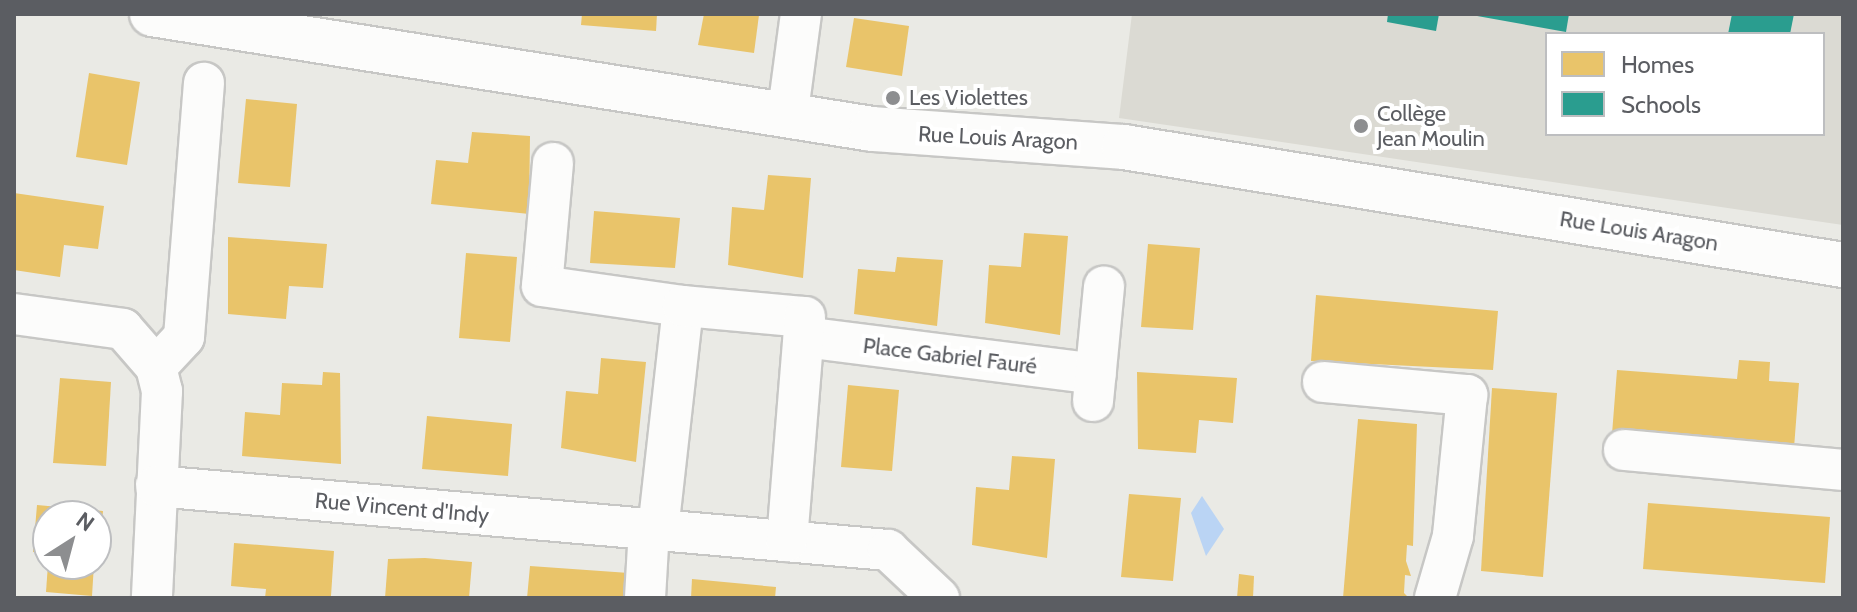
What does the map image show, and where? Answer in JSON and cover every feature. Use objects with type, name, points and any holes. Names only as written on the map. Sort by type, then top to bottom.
[{"type":"street","name":"Rue Louis Aragon","points":[[152,14],[788,111],[872,129],[1124,147],[1843,265]]},
{"type":"street","points":[[788,111],[801,14]]},
{"type":"street","points":[[156,367],[184,337],[204,83]]},
{"type":"street","points":[[553,163],[542,286],[683,306],[805,317],[787,541]]},
{"type":"street","name":"Place Gabriel Fauré","points":[[804,337],[1095,388],[1104,287]]},
{"type":"street","points":[[645,598],[683,306]]},
{"type":"street","points":[[14,314],[123,329],[156,367],[162,391],[152,598]]},
{"type":"street","points":[[1323,382],[1467,395],[1453,536],[1435,598]]},
{"type":"street","points":[[1624,450],[1843,470]]},
{"type":"street","name":"Rue Vincent d'Indy","points":[[156,486],[888,550],[939,598]]},
{"type":"shaded area","name":"Collège Jean Moulin","points":[[1132,14],[1843,14],[1843,225],[1119,118]]},
{"type":"water","points":[[1202,496],[1224,529],[1206,556],[1191,513]]},
{"type":"building: Homes","points":[[582,14],[657,14],[656,31],[581,25]]},
{"type":"building: Homes","points":[[704,14],[759,15],[754,53],[698,45]]},
{"type":"building: Homes","points":[[854,18],[909,26],[902,76],[846,67]]},
{"type":"building: Homes","points":[[89,73],[140,82],[127,165],[76,157]]},
{"type":"building: Homes","points":[[246,99],[297,104],[290,187],[238,183]]},
{"type":"building: Homes","points":[[472,132],[530,136],[529,214],[431,204],[436,160],[468,163]]},
{"type":"building: Homes","points":[[768,175],[811,178],[803,278],[728,265],[732,207],[764,210]]},
{"type":"building: Homes","points":[[14,193],[104,206],[98,249],[64,245],[60,277],[14,270]]},
{"type":"building: Homes","points":[[594,211],[680,218],[675,268],[590,263]]},
{"type":"building: Homes","points":[[1024,233],[1068,236],[1060,335],[985,323],[989,265],[1021,267]]},
{"type":"building: Homes","points":[[228,237],[327,244],[323,288],[289,286],[286,319],[228,314]]},
{"type":"building: Homes","points":[[1148,244],[1200,248],[1193,330],[1141,327]]},
{"type":"building: Homes","points":[[466,253],[517,257],[510,342],[459,338]]},
{"type":"building: Homes","points":[[897,257],[943,260],[937,326],[854,314],[858,269],[895,272]]},
{"type":"building: Homes","points":[[1316,295],[1498,311],[1493,370],[1311,361]]},
{"type":"building: Homes","points":[[601,358],[646,362],[636,462],[561,448],[566,391],[598,394]]},
{"type":"building: Homes","points":[[1739,360],[1770,362],[1769,381],[1799,383],[1794,448],[1612,434],[1617,370],[1737,379]]},
{"type":"building: Homes","points":[[323,372],[340,373],[341,464],[242,456],[245,412],[280,415],[282,383],[322,385]]},
{"type":"building: Homes","points":[[1137,372],[1237,378],[1233,423],[1199,420],[1196,453],[1138,449]]},
{"type":"building: Homes","points":[[60,378],[111,382],[106,466],[53,463]]},
{"type":"building: Homes","points":[[848,385],[899,390],[892,471],[841,467]]},
{"type":"building: Homes","points":[[1492,388],[1557,393],[1543,577],[1481,571]]},
{"type":"building: Homes","points":[[427,416],[512,424],[508,476],[422,469]]},
{"type":"building: Homes","points":[[1358,419],[1417,424],[1413,546],[1407,545],[1406,561],[1411,576],[1405,575],[1404,593],[1409,598],[1343,598]]},
{"type":"building: Homes","points":[[1012,456],[1055,459],[1047,558],[972,545],[976,487],[1009,490]]},
{"type":"building: Homes","points":[[1129,494],[1181,498],[1173,581],[1121,577]]},
{"type":"building: Homes","points":[[1648,503],[1830,517],[1825,583],[1643,569]]},
{"type":"building: Homes","points":[[234,543],[334,551],[331,596],[265,598],[266,589],[231,586]]},
{"type":"building: Homes","points":[[388,559],[472,562],[469,598],[385,598]]},
{"type":"building: Homes","points":[[530,566],[629,573],[627,598],[527,598]]},
{"type":"building: Homes","points":[[1239,574],[1254,576],[1253,598],[1237,598]]},
{"type":"building: Homes","points":[[692,579],[776,587],[775,598],[691,598]]},
{"type":"building: Homes","points":[[47,580],[93,580],[92,596],[46,592]]},
{"type":"building: Schools","points":[[1388,14],[1439,14],[1436,31],[1387,22]]},
{"type":"building: Schools","points":[[1466,14],[1569,14],[1566,32]]},
{"type":"building: Schools","points":[[1732,14],[1794,14],[1790,32],[1728,32]]},
{"type":"place","name":"Les Violettes","points":[[893,98]]},
{"type":"place","name":"Collège Jean Moulin","points":[[1361,126]]}]
